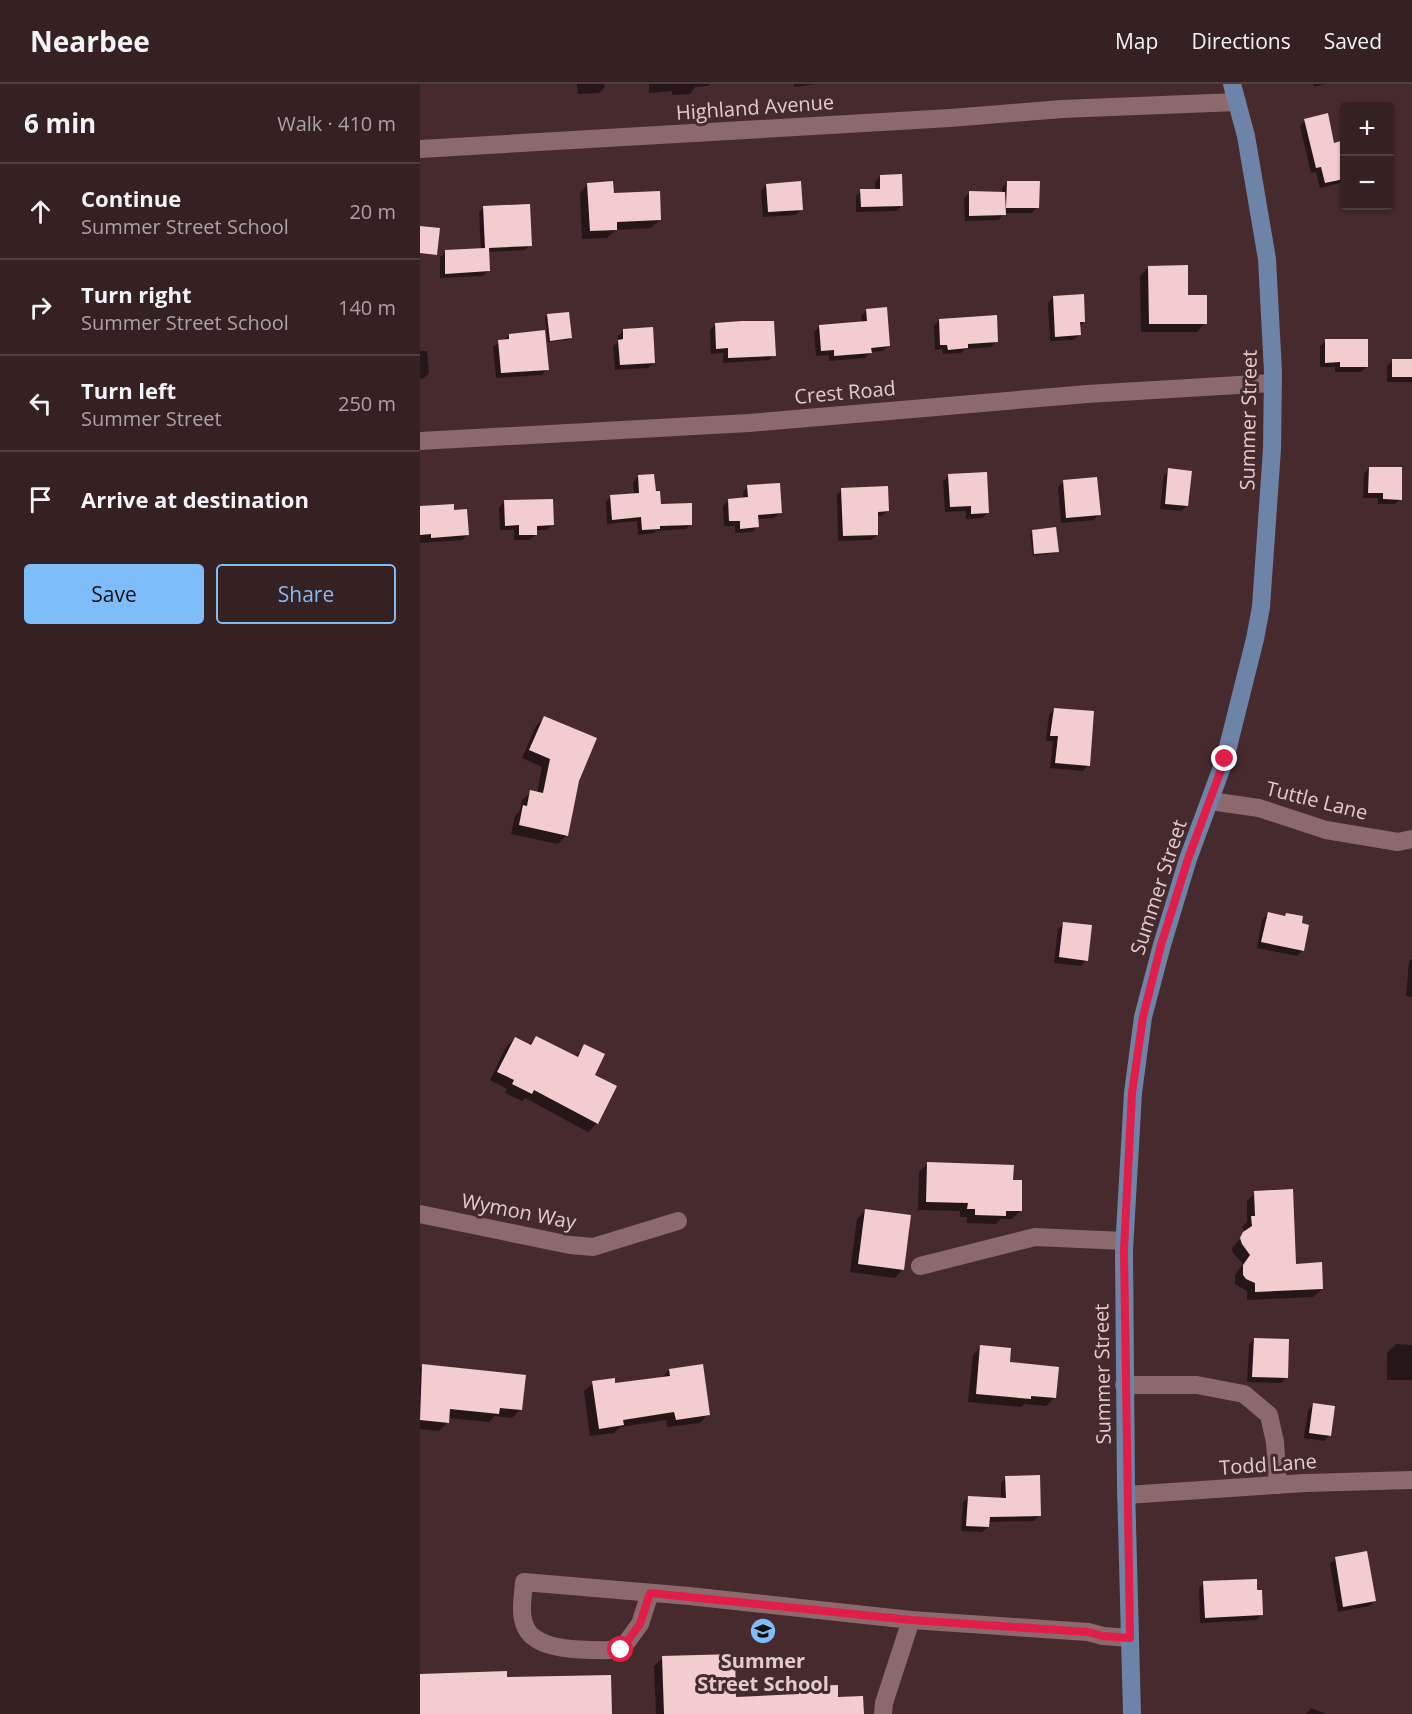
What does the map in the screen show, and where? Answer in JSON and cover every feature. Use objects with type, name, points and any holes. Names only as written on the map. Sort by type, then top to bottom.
[{"type":"main road","name":"Summer Street","points":[[1132,1714],[1126,1495],[1124,1241],[1132,1093],[1143,1017],[1161,945],[1225,759],[1255,639],[1261,607],[1272,449],[1273,383],[1267,260],[1254,181],[1232,84]]},
{"type":"street","name":"Highland Avenue","points":[[420,149],[939,119],[1062,109],[1237,102]]},
{"type":"street","name":"Crest Road","points":[[420,441],[749,423],[1087,394],[1273,383]]},
{"type":"street","name":"Tuttle Lane","points":[[1210,801],[1259,808],[1326,830],[1398,842],[1412,839]]},
{"type":"street","name":"Wymon Way","points":[[420,1214],[570,1245],[593,1247],[678,1221]]},
{"type":"street","points":[[920,1266],[1035,1237],[1124,1241]]},
{"type":"street","points":[[1125,1385],[1197,1385],[1244,1394],[1269,1415],[1275,1442],[1278,1485]]},
{"type":"street","name":"Todd Lane","points":[[1126,1495],[1278,1485],[1412,1480]]},
{"type":"street","points":[[650,1593],[640,1624],[621,1650],[583,1651],[542,1642],[526,1630],[521,1611],[524,1582],[650,1593],[911,1620],[1088,1632],[1103,1636],[1130,1638]]},
{"type":"street","points":[[884,1714],[884,1702],[911,1620]]},
{"type":"building","points":[[1328,113],[1334,143],[1340,141],[1340,180],[1325,183],[1321,167],[1316,168],[1304,119]]},
{"type":"building","points":[[902,174],[903,206],[861,207],[860,189],[880,189],[880,175]]},
{"type":"building","points":[[613,181],[614,193],[660,191],[661,220],[617,222],[617,230],[590,231],[587,183]]},
{"type":"building","points":[[801,181],[803,210],[768,212],[766,184]]},
{"type":"building","points":[[1007,181],[1040,181],[1039,208],[1006,208]]},
{"type":"building","points":[[969,191],[1005,192],[1006,215],[969,216]]},
{"type":"building","points":[[530,204],[532,246],[489,248],[490,271],[445,274],[445,250],[485,248],[483,206]]},
{"type":"building","points":[[420,226],[440,228],[437,255],[420,253]]},
{"type":"building","points":[[1188,265],[1188,295],[1207,295],[1207,324],[1149,324],[1148,266]]},
{"type":"building","points":[[1084,294],[1085,322],[1080,322],[1081,335],[1055,337],[1053,296]]},
{"type":"building","points":[[887,307],[890,346],[871,348],[872,353],[834,356],[834,350],[821,351],[819,325],[867,321],[866,309]]},
{"type":"building","points":[[569,312],[572,338],[550,341],[547,314]]},
{"type":"building","points":[[997,315],[998,342],[968,344],[968,348],[948,350],[947,345],[940,345],[939,319]]},
{"type":"building","points":[[774,321],[776,356],[728,358],[728,348],[716,349],[715,323]]},
{"type":"building","points":[[653,327],[655,363],[620,365],[618,340],[623,339],[623,329]]},
{"type":"building","points":[[545,330],[549,370],[501,373],[498,340],[509,339],[509,334]]},
{"type":"building","points":[[1325,339],[1368,339],[1368,367],[1340,367],[1340,362],[1325,363]]},
{"type":"building","points":[[1392,359],[1412,359],[1412,377],[1392,377]]},
{"type":"building","points":[[1369,467],[1402,467],[1402,500],[1383,499],[1383,493],[1368,493]]},
{"type":"building","points":[[1168,468],[1192,471],[1188,506],[1165,504]]},
{"type":"building","points":[[987,472],[989,513],[971,514],[971,506],[950,507],[948,474]]},
{"type":"building","points":[[654,474],[656,491],[660,491],[661,504],[692,503],[692,525],[660,526],[660,529],[642,530],[641,517],[612,520],[610,495],[639,493],[638,475]]},
{"type":"building","points":[[1097,477],[1101,515],[1066,518],[1063,480]]},
{"type":"building","points":[[780,483],[782,513],[758,515],[759,527],[740,529],[740,521],[729,521],[728,499],[748,497],[747,485]]},
{"type":"building","points":[[888,486],[889,511],[878,512],[878,535],[843,536],[841,488]]},
{"type":"building","points":[[553,499],[554,525],[537,526],[537,535],[519,535],[519,525],[505,526],[504,500]]},
{"type":"building","points":[[454,504],[454,510],[467,509],[469,535],[431,538],[431,534],[420,535],[420,506]]},
{"type":"building","points":[[1056,527],[1059,552],[1034,554],[1032,530]]},
{"type":"building","points":[[1054,708],[1094,711],[1090,766],[1055,763],[1058,736],[1050,736]]},
{"type":"building","points":[[544,716],[597,738],[579,781],[568,836],[519,825],[523,805],[527,806],[530,790],[543,793],[550,759],[529,750]]},
{"type":"building","points":[[1268,912],[1285,916],[1286,913],[1303,916],[1302,923],[1309,925],[1304,951],[1261,942]]},
{"type":"building","points":[[1063,922],[1092,925],[1088,961],[1059,957]]},
{"type":"building","points":[[536,1036],[578,1057],[584,1044],[605,1054],[595,1075],[617,1086],[598,1124],[534,1090],[532,1094],[512,1084],[514,1080],[497,1072],[515,1037],[531,1045]]},
{"type":"building","points":[[927,1162],[1014,1165],[1013,1180],[1022,1180],[1022,1211],[1006,1211],[1006,1216],[975,1215],[975,1209],[967,1209],[968,1203],[926,1202]]},
{"type":"building","points":[[1293,1189],[1296,1264],[1322,1262],[1323,1289],[1255,1292],[1255,1283],[1243,1275],[1243,1265],[1250,1255],[1240,1238],[1243,1232],[1252,1226],[1251,1216],[1255,1216],[1254,1191]]},
{"type":"building","points":[[865,1209],[911,1215],[904,1270],[858,1264]]},
{"type":"building","points":[[1254,1338],[1289,1339],[1288,1378],[1252,1377]]},
{"type":"building","points":[[980,1345],[1011,1348],[1010,1362],[1059,1367],[1056,1398],[1031,1396],[1031,1399],[976,1394]]},
{"type":"building","points":[[422,1364],[526,1375],[522,1410],[500,1408],[499,1414],[450,1409],[449,1423],[420,1420]]},
{"type":"building","points":[[703,1364],[710,1415],[676,1420],[674,1412],[623,1420],[624,1425],[599,1429],[592,1381],[615,1378],[615,1383],[670,1376],[669,1369]]},
{"type":"building","points":[[1313,1403],[1335,1406],[1331,1436],[1309,1433]]},
{"type":"building","points":[[1040,1475],[1041,1516],[990,1517],[989,1527],[966,1526],[968,1496],[1006,1498],[1005,1476]]},
{"type":"building","points":[[1367,1551],[1376,1601],[1343,1607],[1335,1557]]},
{"type":"building","points":[[1257,1579],[1257,1590],[1262,1590],[1263,1615],[1205,1618],[1203,1581]]},
{"type":"building","points":[[735,1654],[736,1697],[799,1694],[799,1686],[838,1685],[838,1697],[863,1696],[864,1714],[664,1714],[662,1656]]},
{"type":"building","points":[[507,1671],[507,1677],[611,1675],[612,1714],[420,1714],[420,1674]]},
{"type":"place","name":"Summer Street School","points":[[763,1631]]},
{"type":"route","points":[[621,1650],[640,1624],[650,1593],[911,1620],[1088,1632],[1103,1636],[1130,1638],[1124,1250],[1132,1093],[1143,1017],[1161,945],[1188,859],[1225,759]]}]
